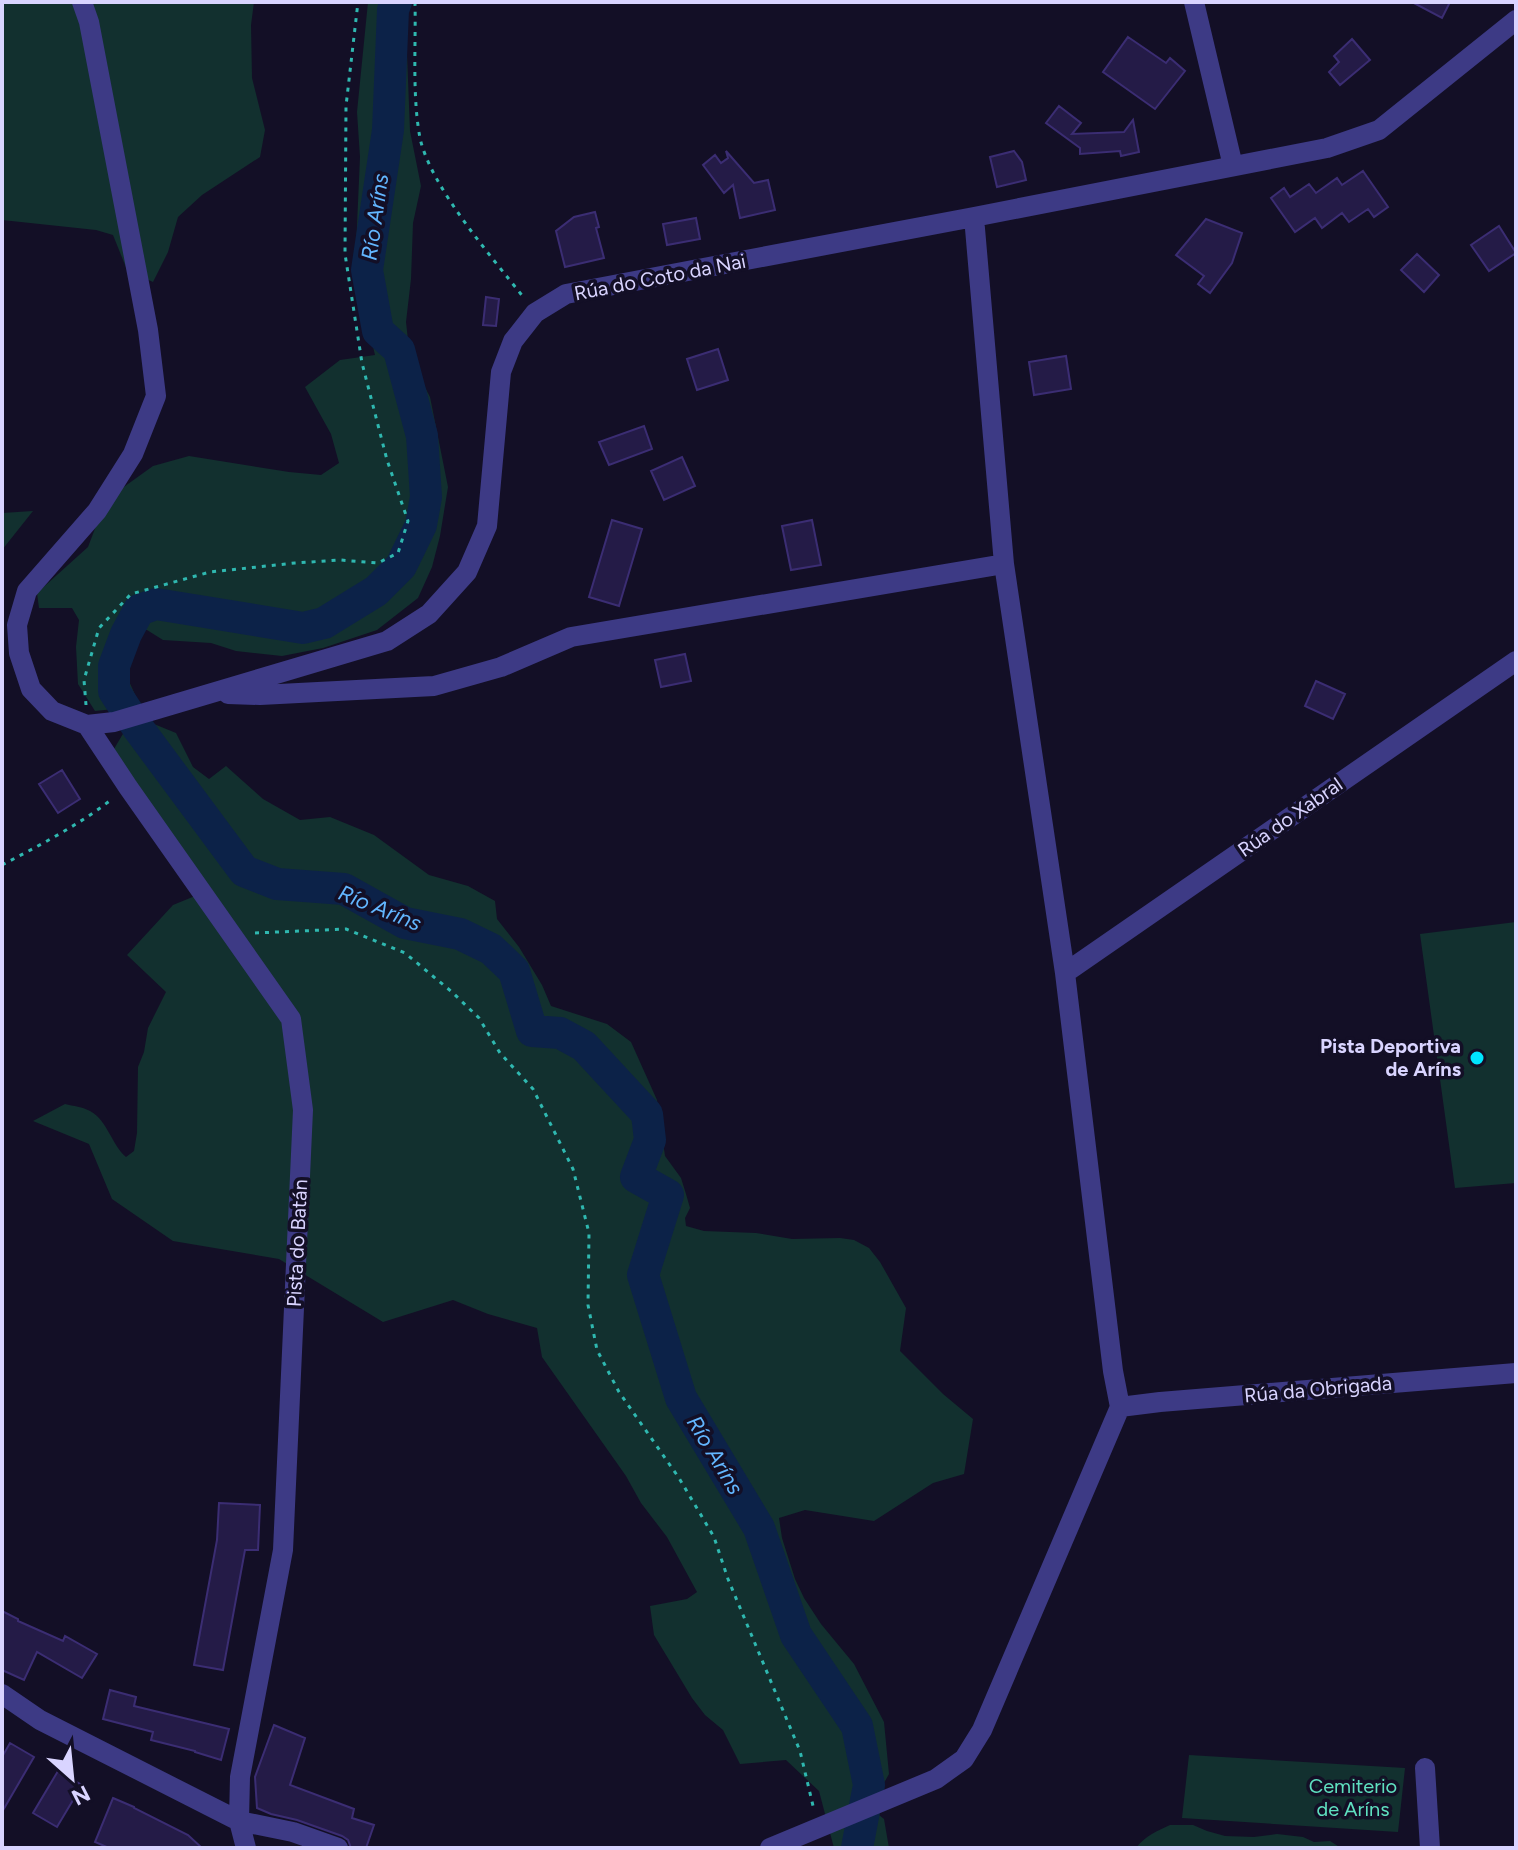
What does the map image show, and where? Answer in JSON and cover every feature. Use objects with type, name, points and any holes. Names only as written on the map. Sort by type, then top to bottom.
[{"type":"street","points":[[82,2],[89,22],[148,330],[156,396],[133,454],[97,511],[27,591],[17,625],[19,653],[31,689],[52,711],[87,725]]},
{"type":"street","points":[[1194,2],[1233,166]]},
{"type":"street","name":"Rúa do Coto da Nai","points":[[87,725],[114,722],[179,704],[387,641],[429,614],[467,572],[487,526],[501,372],[513,341],[535,313],[566,294],[1327,148],[1379,130],[1516,20]]},
{"type":"street","points":[[770,1848],[936,1779],[964,1759],[982,1730],[1120,1407],[1065,973],[1004,564],[974,217]]},
{"type":"street","points":[[212,693],[260,695],[434,686],[501,667],[571,637],[1004,564]]},
{"type":"street","name":"Rúa do Xabral","points":[[1065,973],[1516,661]]},
{"type":"street","name":"Pista do Batán","points":[[87,725],[291,1019],[303,1110],[283,1550],[240,1777],[239,1821],[246,1848]]},
{"type":"street","name":"Rúa da Obrigada","points":[[1120,1407],[1516,1373]]},
{"type":"street","points":[[2,1694],[40,1720],[239,1821],[293,1832],[338,1848]]},
{"type":"street","points":[[1425,1768],[1430,1848]]},
{"type":"path","points":[[87,725],[84,680],[99,628],[131,594],[210,572],[340,560],[378,563],[398,553],[408,521],[387,460],[362,363],[345,254],[346,106],[358,2]]},
{"type":"path","points":[[415,2],[417,108],[421,140],[429,164],[473,233],[535,313]]},
{"type":"path","points":[[2,865],[96,812],[128,787]]},
{"type":"path","points":[[233,934],[346,929],[405,953],[479,1018],[500,1053],[533,1089],[573,1169],[589,1233],[588,1305],[597,1350],[619,1392],[679,1478],[714,1537],[728,1579],[800,1751],[819,1828]]},
{"type":"green space","points":[[2,2],[254,2],[252,78],[265,130],[260,157],[202,195],[178,217],[168,252],[153,282],[127,270],[113,235],[96,230],[2,220]]},
{"type":"green space","points":[[368,2],[405,2],[410,131],[421,186],[413,223],[406,322],[410,358],[430,397],[448,487],[432,567],[418,598],[377,630],[323,648],[282,656],[236,651],[211,643],[163,640],[147,630],[138,631],[128,679],[137,699],[114,709],[95,711],[78,684],[76,647],[79,620],[72,608],[39,608],[37,593],[88,547],[96,526],[121,489],[153,466],[189,456],[321,475],[339,463],[331,434],[305,387],[340,360],[375,355],[355,271],[360,157],[357,112]]},
{"type":"green space","points":[[33,511],[2,550],[2,513]]},
{"type":"green space","points":[[154,724],[176,733],[193,767],[209,779],[226,766],[263,799],[300,820],[330,817],[374,835],[429,875],[468,886],[495,901],[497,919],[519,947],[551,1006],[607,1024],[631,1042],[657,1100],[665,1156],[681,1178],[686,1194],[690,1208],[685,1218],[686,1226],[704,1231],[756,1233],[792,1239],[854,1240],[869,1248],[880,1262],[906,1308],[900,1351],[973,1419],[964,1474],[933,1483],[874,1521],[805,1510],[779,1518],[782,1538],[804,1598],[854,1664],[884,1722],[889,1774],[880,1790],[879,1815],[884,1819],[889,1848],[834,1848],[819,1791],[786,1760],[740,1764],[723,1730],[705,1715],[692,1698],[654,1635],[650,1606],[687,1599],[697,1592],[667,1537],[542,1357],[537,1328],[453,1300],[383,1322],[279,1259],[173,1241],[112,1199],[89,1144],[33,1121],[65,1104],[81,1108],[96,1115],[126,1157],[134,1151],[138,1067],[148,1028],[166,992],[127,955],[173,905],[195,896],[114,749],[124,732]]},
{"type":"green space","name":"Pista Deportiva de Aríns","points":[[1516,922],[1516,1183],[1455,1188],[1420,934]]},
{"type":"green space","name":"Cemiterio de Aríns","points":[[1189,1755],[1405,1768],[1398,1832],[1182,1818]]},
{"type":"green space","points":[[1170,1825],[1193,1825],[1225,1836],[1277,1834],[1303,1837],[1314,1842],[1330,1841],[1341,1848],[1136,1848],[1147,1837]]},
{"type":"building","points":[[1412,2],[1450,2],[1442,18]]},
{"type":"building","points":[[1128,37],[1166,63],[1170,58],[1185,71],[1155,109],[1103,72]]},
{"type":"building","points":[[1352,39],[1370,60],[1340,85],[1329,72],[1339,62],[1334,56]]},
{"type":"building","points":[[1059,106],[1081,123],[1072,134],[1124,132],[1133,120],[1139,152],[1121,156],[1120,151],[1080,154],[1080,148],[1046,123]]},
{"type":"building","points":[[726,151],[754,183],[768,180],[775,210],[740,218],[733,185],[724,193],[703,165],[715,155],[721,163],[728,158]]},
{"type":"building","points":[[1014,151],[1022,162],[1026,180],[997,187],[990,157]]},
{"type":"building","points":[[1363,171],[1388,207],[1374,217],[1368,209],[1349,222],[1342,213],[1322,228],[1315,218],[1295,232],[1271,198],[1284,188],[1290,197],[1309,184],[1316,193],[1337,178],[1342,185]]},
{"type":"building","points":[[595,212],[604,258],[565,267],[556,231],[574,217]]},
{"type":"building","points":[[696,218],[700,239],[667,245],[663,224]]},
{"type":"building","points":[[1206,219],[1242,233],[1232,263],[1210,293],[1198,284],[1204,276],[1176,255]]},
{"type":"building","points":[[1499,226],[1516,253],[1489,271],[1471,245]]},
{"type":"building","points":[[1417,254],[1439,275],[1424,292],[1401,270]]},
{"type":"building","points":[[486,297],[499,299],[496,326],[483,325]]},
{"type":"building","points":[[718,349],[728,380],[697,390],[687,359]]},
{"type":"building","points":[[1066,356],[1071,389],[1034,395],[1029,362]]},
{"type":"building","points":[[644,426],[652,449],[609,465],[599,442]]},
{"type":"building","points":[[682,457],[695,486],[664,500],[651,471]]},
{"type":"building","points":[[612,520],[642,529],[619,606],[589,597]]},
{"type":"building","points":[[812,520],[821,565],[791,570],[782,526]]},
{"type":"building","points":[[685,654],[691,681],[661,687],[655,660]]},
{"type":"building","points":[[1316,681],[1345,694],[1333,719],[1305,706]]},
{"type":"building","points":[[62,770],[80,799],[58,813],[39,784]]},
{"type":"building","points":[[219,1503],[260,1505],[258,1550],[245,1550],[223,1670],[194,1665],[217,1540]]},
{"type":"building","points":[[2,1611],[63,1641],[65,1636],[97,1654],[82,1678],[37,1652],[24,1680],[2,1670]]},
{"type":"building","points":[[110,1690],[136,1697],[134,1706],[229,1729],[221,1760],[151,1740],[153,1732],[103,1719]]},
{"type":"building","points":[[274,1725],[305,1738],[290,1785],[354,1809],[352,1818],[374,1825],[366,1848],[351,1848],[342,1836],[257,1808],[255,1777]]},
{"type":"building","points":[[10,1743],[34,1757],[2,1812],[2,1757]]},
{"type":"building","points":[[58,1771],[82,1785],[57,1827],[33,1813]]},
{"type":"building","points":[[113,1798],[188,1835],[202,1848],[109,1848],[95,1842]]},
{"type":"waterway","name":"Río Aríns","points":[[396,2],[393,10],[388,130],[367,270],[378,331],[399,350],[422,436],[426,497],[421,525],[401,566],[376,591],[324,623],[303,628],[156,604],[139,610],[114,666],[114,691],[244,871],[277,884],[344,889],[405,923],[460,934],[491,949],[514,971],[532,1031],[560,1033],[584,1046],[647,1114],[650,1140],[636,1177],[668,1195],[643,1275],[681,1398],[759,1528],[796,1635],[857,1726],[869,1785],[857,1848]]},
{"type":"place","name":"Pista Deportiva de Aríns","points":[[1477,1058]]}]
